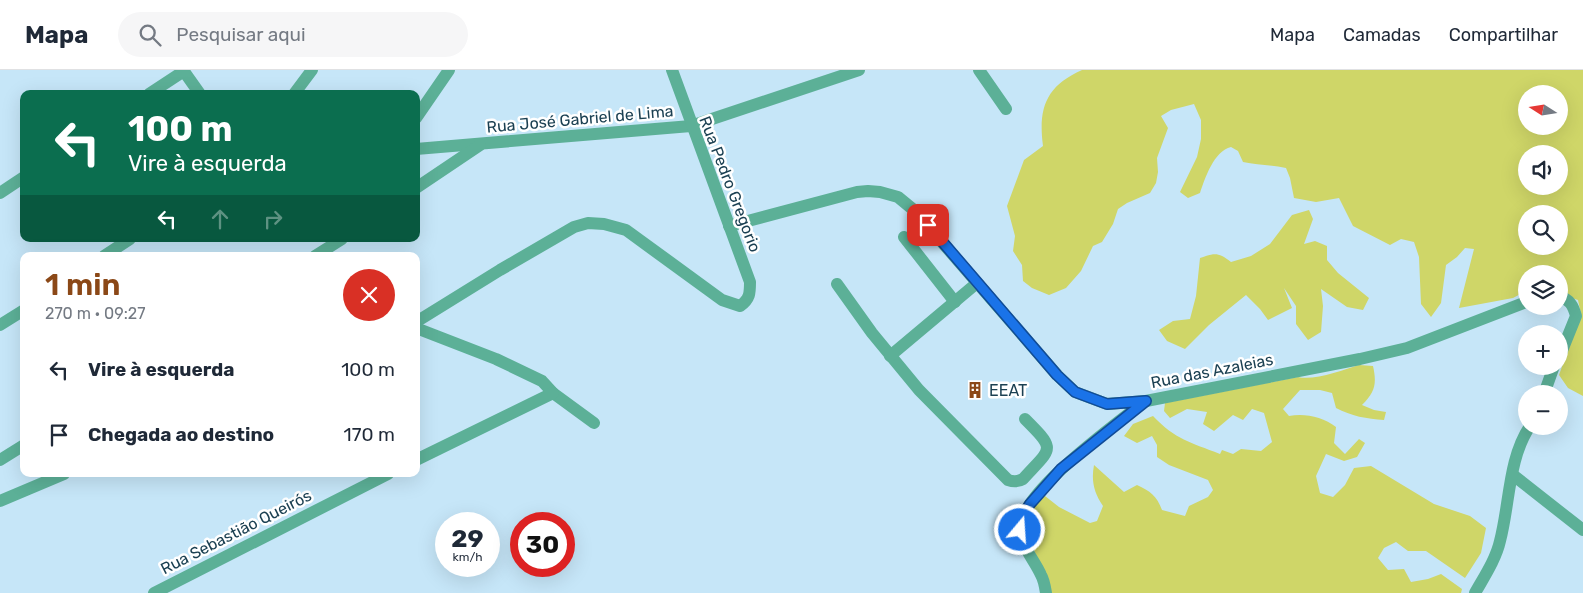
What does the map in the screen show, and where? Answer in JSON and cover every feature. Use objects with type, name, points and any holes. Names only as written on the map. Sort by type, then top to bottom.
[{"type":"street","points":[[155,90],[184,70],[197,90]]},
{"type":"street","points":[[297,90],[312,70]]},
{"type":"street","points":[[420,112],[449,70]]},
{"type":"street","name":"Rua Pedro Gregorio","points":[[420,320],[574,227],[588,223],[604,224],[626,230],[722,300],[740,306],[746,302],[750,294],[750,282],[691,126],[672,70]]},
{"type":"street","name":"Rua José Gabriel de Lima","points":[[420,149],[691,126],[859,70]]},
{"type":"street","points":[[979,70],[1006,109]]},
{"type":"street","points":[[420,185],[480,145]]},
{"type":"street","points":[[0,193],[20,180]]},
{"type":"street","points":[[729,226],[856,192],[880,192],[898,197],[915,211],[1057,375],[1075,392],[1107,404],[1146,401]]},
{"type":"street","points":[[904,237],[955,302]]},
{"type":"street","points":[[110,252],[125,242]]},
{"type":"street","points":[[322,252],[337,242]]},
{"type":"street","points":[[890,356],[977,283]]},
{"type":"street","points":[[837,284],[890,356],[926,397],[1011,481],[1024,479],[1046,453],[1047,445],[1044,438],[1025,419]]},
{"type":"street","points":[[1568,300],[1573,306],[1576,316],[1568,336]]},
{"type":"street","name":"Rua das Azaleias","points":[[1046,593],[1042,577],[1022,537],[1020,530],[1021,518],[1030,504],[1061,469],[1146,401],[1407,348],[1518,305]]},
{"type":"street","points":[[0,326],[20,313]]},
{"type":"street","points":[[420,330],[496,359],[542,381],[553,393],[594,423]]},
{"type":"street","points":[[420,458],[553,393]]},
{"type":"street","points":[[1476,593],[1500,543],[1513,475],[1521,440],[1524,435]]},
{"type":"street","points":[[0,460],[20,448]]},
{"type":"street","points":[[1513,475],[1583,530]]},
{"type":"street","points":[[0,501],[57,477]]},
{"type":"street","name":"Rua Sebastião Queirós","points":[[154,593],[382,477]]},
{"type":"green space","points":[[1082,70],[1583,70],[1583,396],[1568,388],[1568,385],[1566,385],[1559,375],[1568,375],[1568,350],[1581,314],[1578,300],[1568,297],[1568,265],[1518,265],[1518,295],[1513,298],[1459,308],[1474,249],[1465,248],[1446,265],[1441,303],[1431,317],[1421,304],[1419,257],[1414,242],[1401,239],[1390,245],[1353,226],[1339,198],[1316,202],[1294,198],[1286,168],[1243,162],[1238,151],[1231,147],[1215,159],[1200,193],[1188,198],[1180,192],[1197,157],[1201,139],[1201,120],[1194,104],[1171,110],[1161,116],[1168,128],[1157,158],[1158,172],[1156,183],[1150,193],[1118,209],[1113,224],[1102,242],[1093,246],[1081,271],[1066,288],[1049,295],[1032,288],[1023,281],[1022,265],[1013,251],[1015,236],[1007,206],[1024,160],[1043,146],[1042,120],[1044,109],[1047,100],[1060,83]]},
{"type":"green space","points":[[1309,210],[1313,219],[1304,244],[1315,241],[1327,246],[1327,260],[1338,273],[1369,298],[1363,310],[1347,307],[1321,289],[1323,306],[1321,332],[1308,340],[1296,324],[1296,306],[1284,288],[1292,308],[1268,320],[1246,295],[1209,325],[1185,349],[1167,341],[1159,330],[1173,321],[1190,319],[1196,296],[1200,258],[1216,254],[1223,256],[1231,262],[1251,256],[1270,244],[1292,215]]},
{"type":"green space","points":[[1359,365],[1373,366],[1375,378],[1372,392],[1362,405],[1386,412],[1384,420],[1359,417],[1342,411],[1336,408],[1332,393],[1320,390],[1300,390],[1283,409],[1289,416],[1314,417],[1336,427],[1334,443],[1345,454],[1359,439],[1365,443],[1357,457],[1344,461],[1326,454],[1316,476],[1320,493],[1333,497],[1345,485],[1354,468],[1371,466],[1434,504],[1470,516],[1486,528],[1481,553],[1465,578],[1426,551],[1408,551],[1396,542],[1384,548],[1378,558],[1388,570],[1404,569],[1411,582],[1441,574],[1462,589],[1461,593],[1051,593],[1026,524],[1038,500],[1045,496],[1059,507],[1090,523],[1097,521],[1103,506],[1094,487],[1094,465],[1124,492],[1137,485],[1152,494],[1162,510],[1185,516],[1189,506],[1208,497],[1213,490],[1208,480],[1169,465],[1157,457],[1157,445],[1152,436],[1137,443],[1124,436],[1133,424],[1153,416],[1176,435],[1220,454],[1222,450],[1233,454],[1241,449],[1261,451],[1272,442],[1264,413],[1252,409],[1243,420],[1233,415],[1214,431],[1203,424],[1207,412],[1187,409],[1170,418],[1164,411],[1165,403],[1298,377],[1312,378]]},
{"type":"place","name":"EEAT","points":[[975,390]]},
{"type":"route","points":[[928,225],[1057,375],[1075,392],[1107,404],[1146,401],[1061,469],[1030,504],[1021,518],[1020,530]]}]
